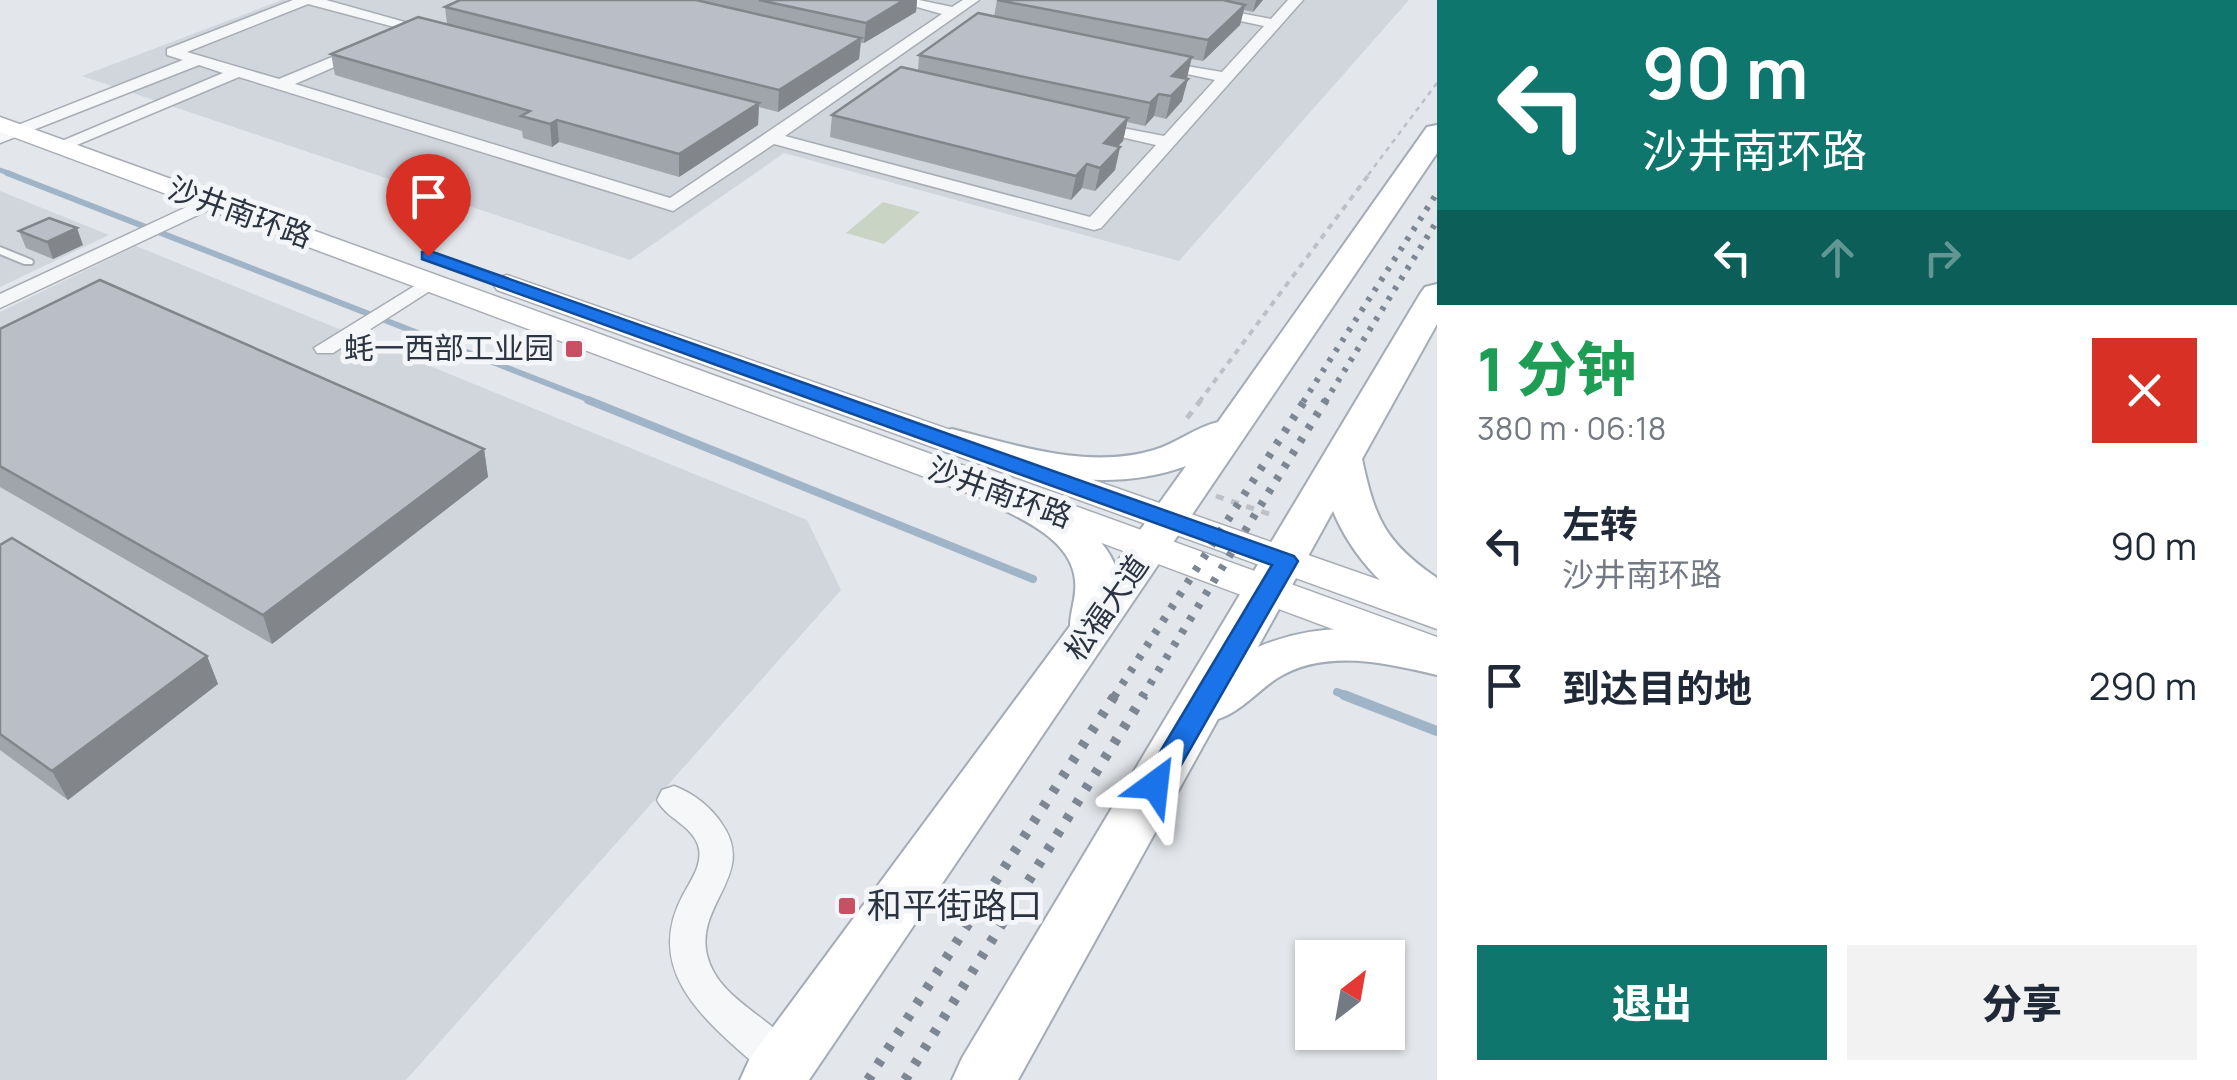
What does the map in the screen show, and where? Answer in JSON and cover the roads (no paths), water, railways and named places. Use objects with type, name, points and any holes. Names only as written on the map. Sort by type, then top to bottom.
[{"type":"main road","name":"沙井南环路","points":[[0,102],[36,132],[210,202],[1004,494],[1160,533],[1276,556],[1437,615]]},
{"type":"main road","name":"沙井南环路","points":[[36,132],[952,442],[1160,533]]},
{"type":"main road","name":"松福大道","points":[[778,1072],[1160,533],[1437,133]]},
{"type":"main road","points":[[984,1080],[1193,720],[1276,556],[1344,460],[1437,294]]},
{"type":"main road","points":[[952,442],[1050,465],[1133,468],[1177,459],[1200,448],[1238,420]]},
{"type":"main road","points":[[1344,460],[1347,496],[1366,540],[1396,570],[1437,600]]},
{"type":"main road","points":[[1004,494],[1052,518],[1081,543],[1092,559],[1102,597],[1087,636]]},
{"type":"main road","name":"沙井南环路","points":[[1276,556],[1437,656]]},
{"type":"main road","points":[[1193,720],[1246,674],[1286,652],[1312,644],[1362,642],[1437,656]]},
{"type":"street","points":[[452,37],[308,0],[172,52],[673,205],[772,129],[791,124],[866,73],[880,55],[954,18],[972,0]]},
{"type":"street","points":[[899,0],[954,18]]},
{"type":"street","points":[[1149,0],[1275,24]]},
{"type":"street","points":[[772,129],[1094,224],[1296,0]]},
{"type":"street","points":[[279,85],[446,14]]},
{"type":"street","points":[[1132,58],[1226,78]]},
{"type":"street","points":[[36,132],[198,60]]},
{"type":"street","points":[[36,132],[238,72]]},
{"type":"street","points":[[866,73],[885,77]]},
{"type":"street","points":[[1074,120],[1168,142]]},
{"type":"street","points":[[0,302],[210,202]]},
{"type":"street","points":[[325,348],[428,283]]},
{"type":"street","points":[[674,800],[711,830],[718,854],[711,880],[693,914],[687,952],[704,990],[778,1072]]},
{"type":"lane","points":[[0,250],[28,262]]},
{"type":"waterway","points":[[0,170],[14,175]]},
{"type":"waterway","points":[[7,173],[595,402]]},
{"type":"waterway","points":[[588,400],[1033,579]]},
{"type":"waterway","points":[[1337,692],[1350,697]]},
{"type":"waterway","points":[[1344,695],[1437,731]]},
{"type":"railway","points":[[1303,402],[1437,193]]},
{"type":"railway","points":[[1325,402],[1437,221]]},
{"type":"railway","points":[[1114,697],[1305,400]]},
{"type":"railway","points":[[1142,697],[1326,400]]},
{"type":"railway","points":[[868,1080],[1115,695]]},
{"type":"railway","points":[[905,1080],[1144,695]]},
{"type":"place","name":"蚝一西部工业园","points":[[574,349]]},
{"type":"place","name":"和平街路口","points":[[847,906]]}]
